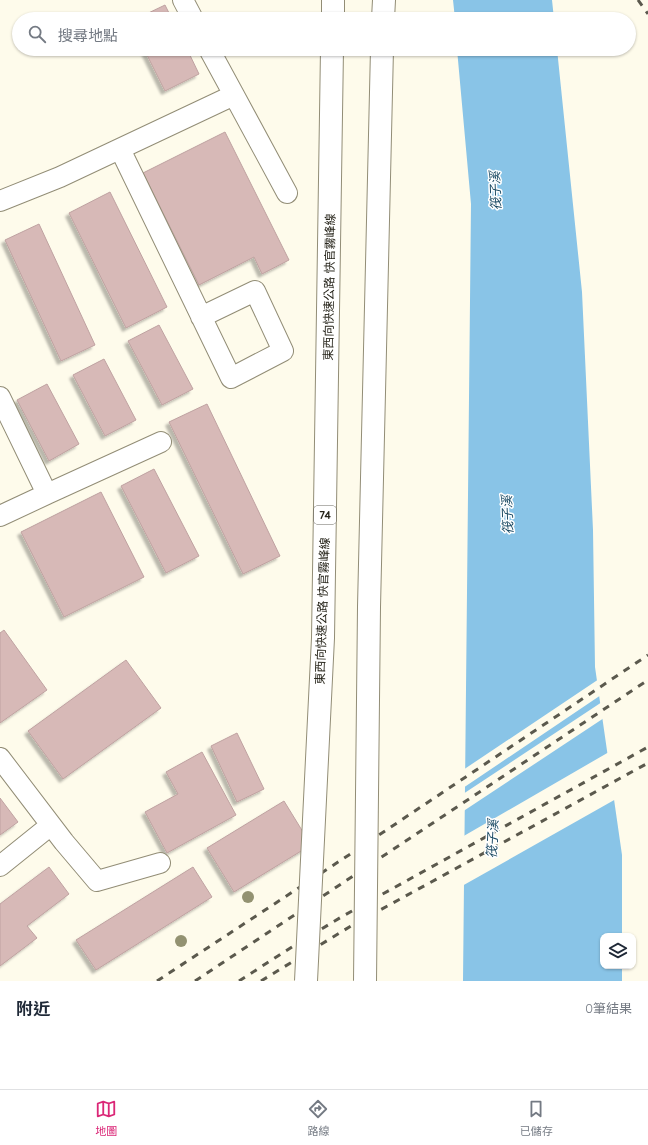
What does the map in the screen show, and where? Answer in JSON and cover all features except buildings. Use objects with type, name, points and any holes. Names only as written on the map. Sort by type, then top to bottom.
[{"type":"highway","points":[[333,0],[333,12]]},
{"type":"highway","points":[[383,12],[384,0]]},
{"type":"highway","name":"東西向快速公路 快官霧峰線","points":[[306,981],[323,638],[332,56]]},
{"type":"highway","points":[[365,981],[369,607],[382,56]]},
{"type":"lane","points":[[183,0],[189,12]]},
{"type":"lane","points":[[213,56],[287,193]]},
{"type":"lane","points":[[0,201],[60,177],[234,95]]},
{"type":"lane","points":[[120,149],[201,317],[231,378],[283,351],[255,291],[201,317]]},
{"type":"lane","points":[[0,397],[46,494]]},
{"type":"lane","points":[[0,516],[161,442]]},
{"type":"lane","points":[[0,758],[51,825],[97,881],[160,863]]},
{"type":"lane","points":[[0,866],[51,825]]},
{"type":"water","points":[[453,0],[552,0],[553,12],[454,12]]},
{"type":"water","name":"筏子溪","points":[[458,56],[558,56],[582,292],[593,530],[595,667],[622,855],[622,933],[600,933],[600,969],[622,969],[622,981],[463,981],[471,204]]},
{"type":"pier","points":[[599,679],[601,695],[463,788],[463,770]]},
{"type":"pier","points":[[602,702],[604,718],[462,812],[463,794]]},
{"type":"pier","points":[[609,752],[616,799],[462,886],[462,837]]},
{"type":"railway","points":[[638,0],[648,14]]},
{"type":"railway","points":[[157,981],[361,847],[648,655]]},
{"type":"railway","points":[[195,981],[648,680]]},
{"type":"railway","points":[[239,981],[343,916],[648,747]]},
{"type":"railway","points":[[261,981],[351,926],[648,763]]}]
